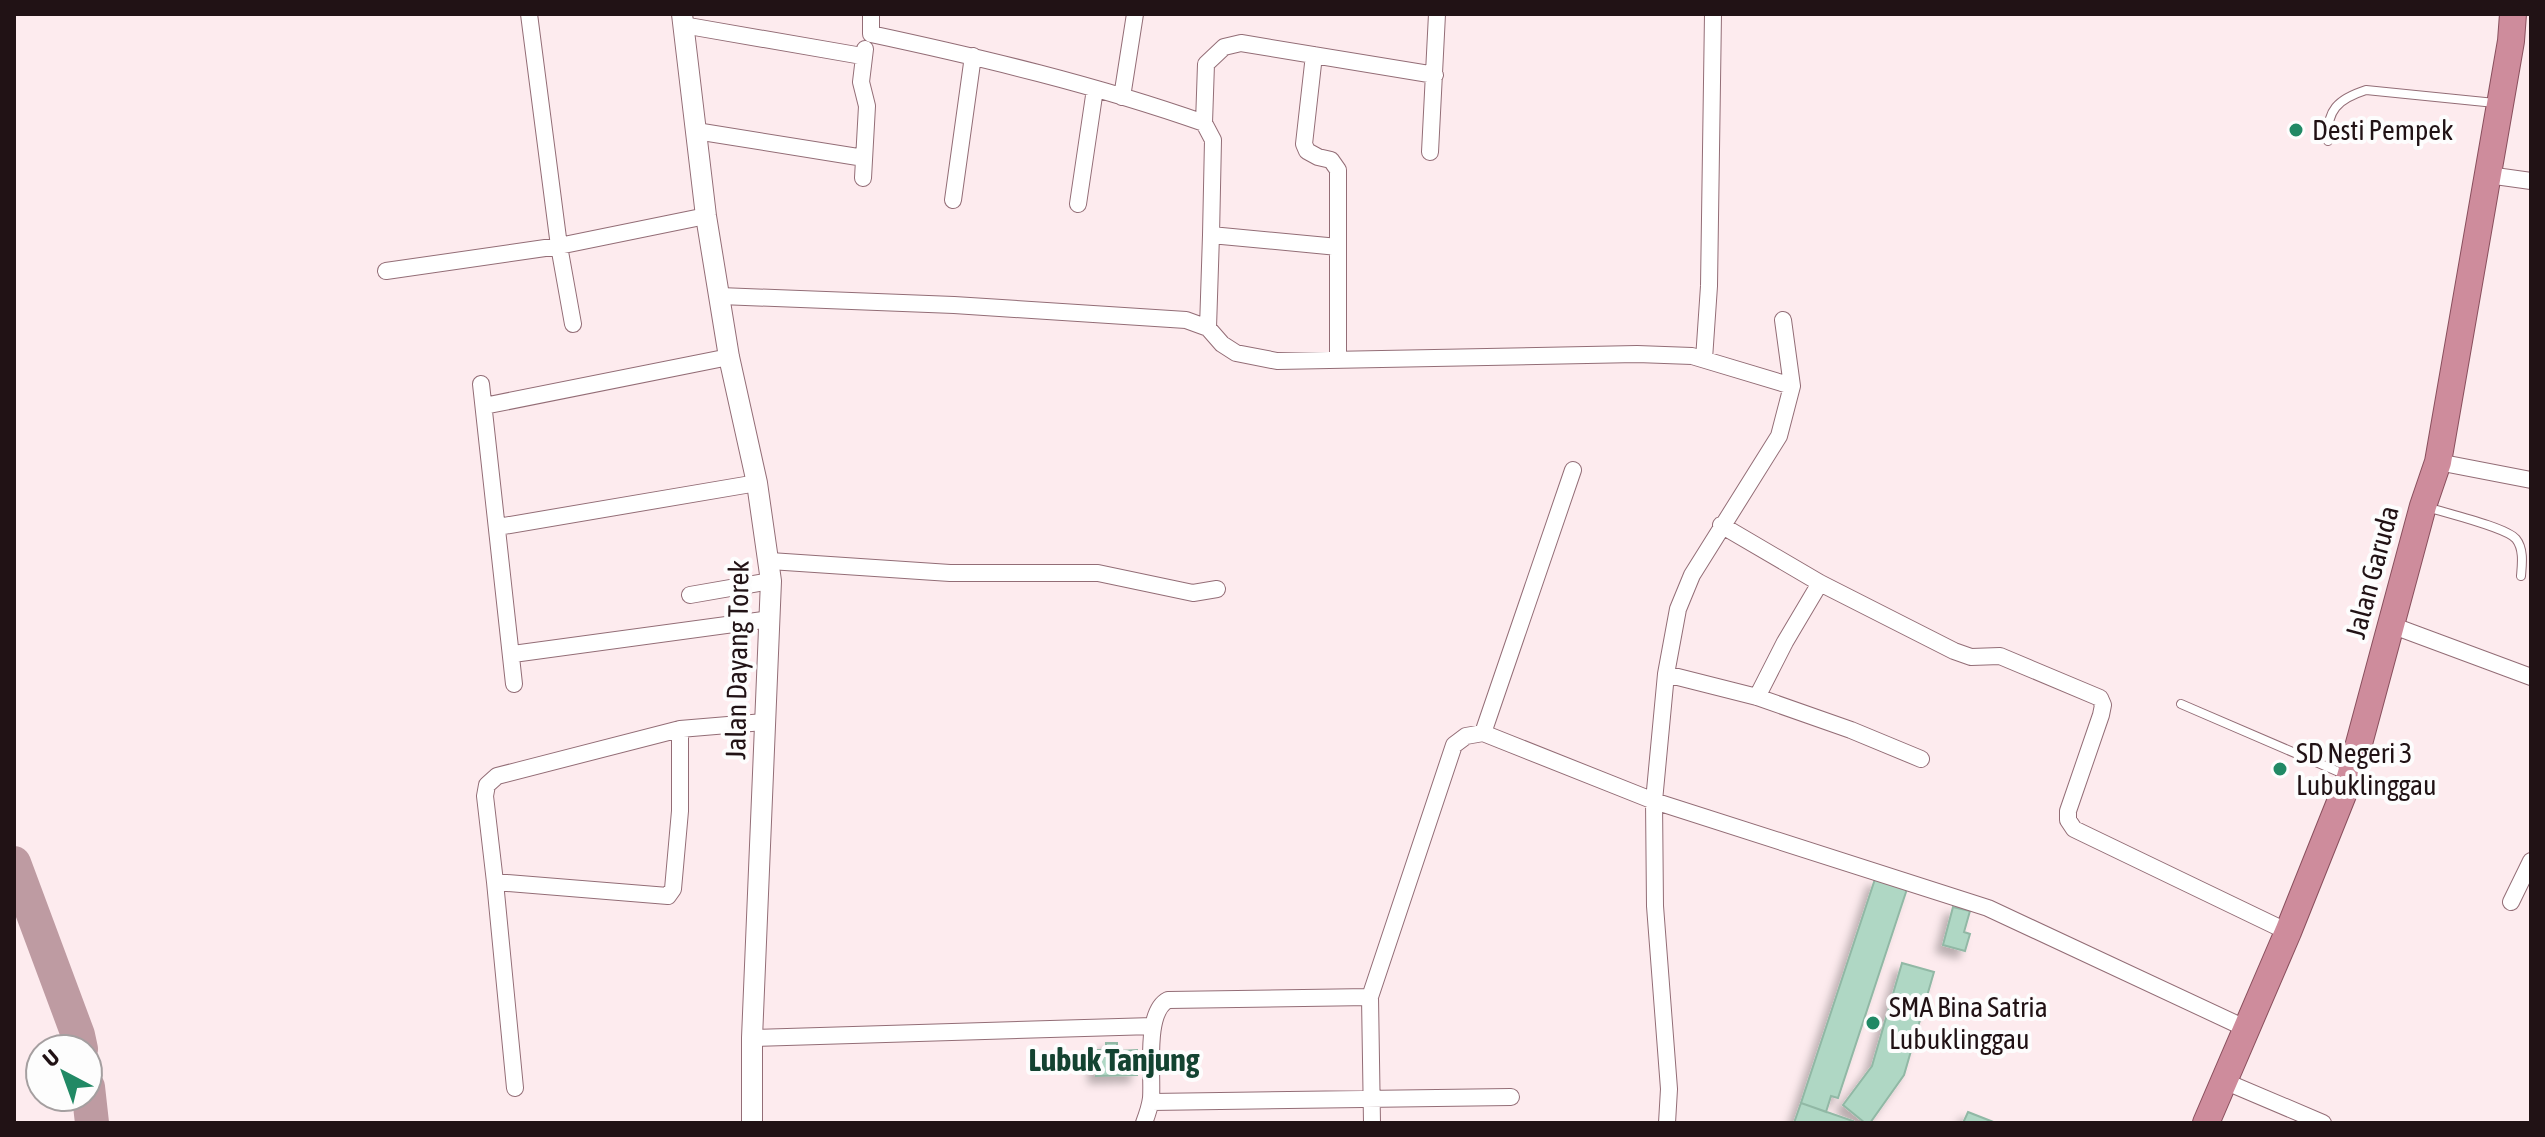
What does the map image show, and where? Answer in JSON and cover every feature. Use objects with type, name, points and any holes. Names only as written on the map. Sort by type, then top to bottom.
[{"type":"highway","name":"Jalan Garuda","points":[[2206,1123],[2350,777],[2423,506],[2438,462],[2499,104],[2521,43],[2513,14]]},
{"type":"street","points":[[529,14],[559,246],[573,324]]},
{"type":"street","points":[[863,178],[867,106],[861,82],[862,56],[871,34],[871,14]]},
{"type":"street","points":[[1122,97],[1135,14]]},
{"type":"street","points":[[1430,152],[1437,14]]},
{"type":"street","points":[[1704,359],[1709,286],[1713,14]]},
{"type":"street","points":[[682,20],[862,56]]},
{"type":"street","name":"Jalan Dayang Torek","points":[[682,20],[706,216],[729,357],[757,483],[770,571],[752,1038],[752,1123]]},
{"type":"street","points":[[871,34],[973,56],[1204,123]]},
{"type":"street","points":[[1208,328],[1213,140],[1204,123],[1206,64],[1224,47],[1241,43],[1435,75]]},
{"type":"street","points":[[1314,55],[1304,144],[1307,151],[1331,160],[1338,170],[1338,359]]},
{"type":"street","points":[[953,200],[973,56]]},
{"type":"street","points":[[1078,204],[1095,89]]},
{"type":"street","points":[[696,131],[864,158]]},
{"type":"street","points":[[2488,175],[2531,181]]},
{"type":"street","points":[[386,271],[559,246],[706,216]]},
{"type":"street","points":[[1211,235],[1338,247]]},
{"type":"street","points":[[720,296],[954,305],[1186,320],[1208,328],[1222,344],[1236,353],[1277,361],[1637,354],[1692,356],[1792,386]]},
{"type":"street","points":[[1667,1123],[1669,1089],[1655,906],[1654,801],[1666,674],[1678,609],[1692,575],[1779,436],[1792,386],[1783,320]]},
{"type":"street","points":[[484,406],[729,357]]},
{"type":"street","points":[[481,384],[514,684]]},
{"type":"street","points":[[2438,462],[2531,480]]},
{"type":"street","points":[[1483,733],[1573,470]]},
{"type":"street","points":[[498,527],[757,483]]},
{"type":"street","points":[[1721,525],[1820,583],[1954,651],[1971,657],[2000,656],[2100,698],[2103,705],[2101,715],[2068,811],[2068,820],[2074,829],[2288,932]]},
{"type":"street","points":[[690,595],[770,571],[1098,573],[1193,593],[1217,589]]},
{"type":"street","points":[[1757,697],[1820,583]]},
{"type":"street","points":[[513,654],[770,619]]},
{"type":"street","points":[[2391,625],[2531,677]]},
{"type":"street","points":[[1666,674],[1757,697],[1921,759]]},
{"type":"street","points":[[515,1088],[485,796],[487,785],[497,776],[680,729],[764,722]]},
{"type":"street","points":[[495,882],[666,897],[671,894],[680,811],[680,729]]},
{"type":"street","points":[[1372,1123],[1370,997],[1454,745],[1466,736],[1483,733],[1654,801],[1988,908],[2245,1028]]},
{"type":"street","points":[[2511,902],[2531,861]]},
{"type":"street","points":[[1144,1123],[1151,1102],[1153,1026],[1157,1010],[1168,1000],[1370,997]]},
{"type":"street","points":[[752,1038],[1153,1026]]},
{"type":"street","points":[[2224,1081],[2323,1123]]},
{"type":"street","points":[[1151,1102],[1511,1097]]},
{"type":"lane","points":[[2328,141],[2327,125],[2337,104],[2366,90],[2499,104]]},
{"type":"lane","points":[[2423,506],[2503,531],[2516,539],[2523,558],[2521,576]]},
{"type":"lane","points":[[2181,704],[2350,777]]},
{"type":"building","points":[[1875,879],[1907,889],[1838,1098],[1831,1096],[1826,1112],[1801,1103]]},
{"type":"building","points":[[1953,907],[1970,911],[1964,932],[1970,934],[1965,951],[1943,945]]},
{"type":"building","points":[[1902,963],[1934,972],[1904,1075],[1870,1123],[1865,1123],[1843,1105],[1872,1066]]},
{"type":"building","points":[[1106,1043],[1117,1043],[1117,1051],[1137,1050],[1137,1075],[1096,1076],[1095,1050],[1106,1050]]},
{"type":"building","points":[[1801,1103],[1853,1121],[1794,1123]]},
{"type":"building","points":[[1968,1112],[1996,1123],[1963,1123]]},
{"type":"waterway","points":[[14,863],[77,1033]]},
{"type":"waterway","points":[[91,1113],[92,1123]]},
{"type":"place","name":"Desti Pempek","points":[[2296,130]]},
{"type":"place","name":"SD Negeri 3 Lubuklinggau","points":[[2280,769]]},
{"type":"place","name":"SMA Bina Satria Lubuklinggau","points":[[1873,1023]]},
{"type":"district","name":"Lubuk Tanjung","points":[[1114,1060]]}]
